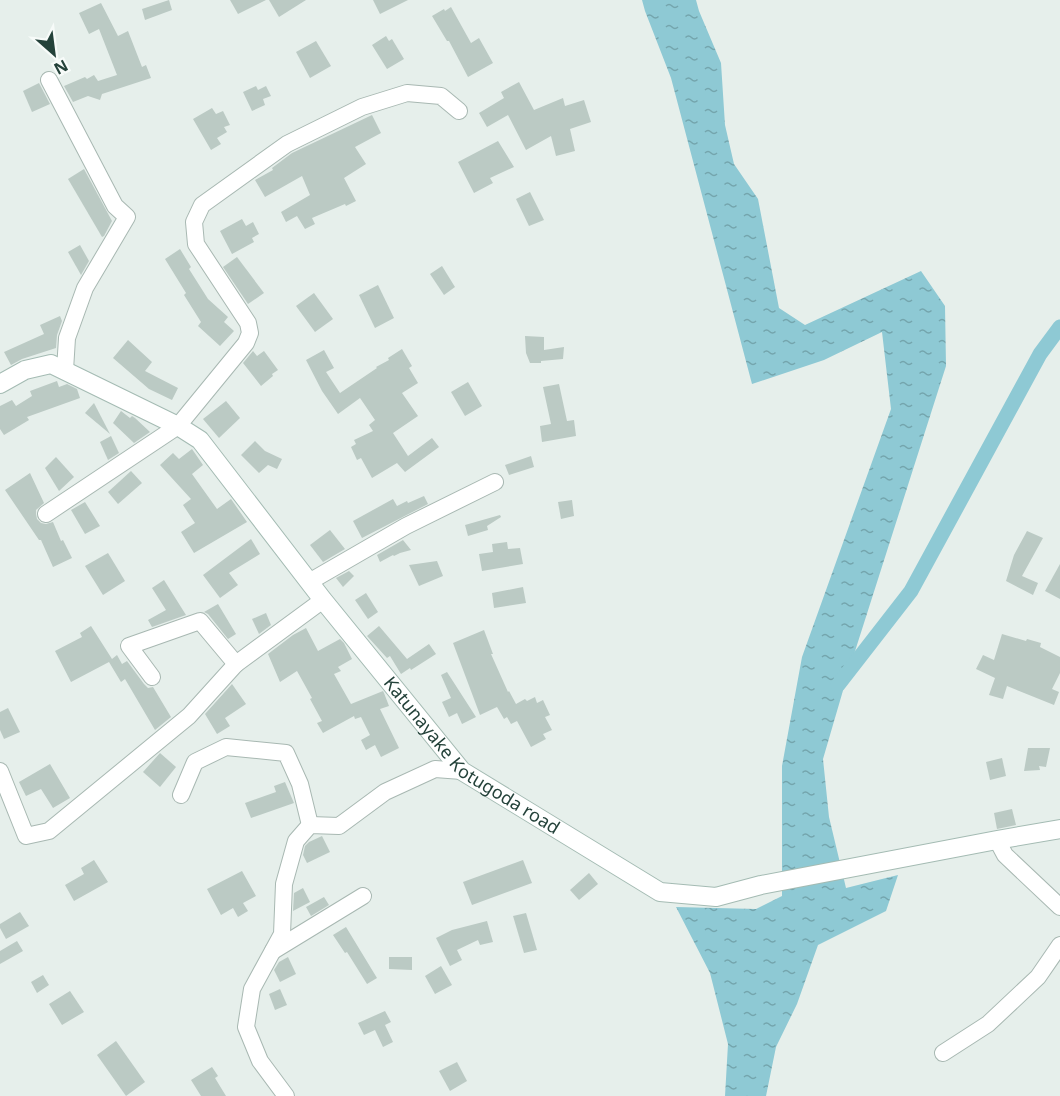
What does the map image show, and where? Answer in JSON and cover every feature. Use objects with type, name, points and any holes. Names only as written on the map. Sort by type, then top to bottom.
[{"type":"main road","name":"Katunayake Kotugoda road","points":[[0,384],[25,370],[51,364],[178,426],[200,440],[323,600],[462,771],[660,892],[716,897],[761,885],[1060,829]]},
{"type":"street","points":[[50,80],[115,206],[127,217],[85,288],[67,338],[64,370]]},
{"type":"street","points":[[46,514],[178,426],[246,343],[250,333],[248,323],[196,244],[194,222],[202,205],[287,144],[362,107],[407,93],[441,96],[459,111]]},
{"type":"street","points":[[309,582],[406,526],[495,482]]},
{"type":"street","points":[[0,771],[26,836],[49,831],[189,716],[236,664],[323,600]]},
{"type":"street","points":[[152,677],[129,646],[200,621],[236,664]]},
{"type":"street","points":[[181,795],[195,762],[226,747],[286,753],[300,784],[310,825]]},
{"type":"street","points":[[310,825],[339,826],[385,792],[435,769],[462,771]]},
{"type":"street","points":[[286,1096],[260,1061],[246,1027],[252,989],[282,934],[284,885],[296,841],[310,825]]},
{"type":"street","points":[[997,840],[1005,855],[1060,907]]},
{"type":"street","points":[[273,952],[363,896]]},
{"type":"street","points":[[943,1053],[988,1024],[1038,977],[1060,945]]},
{"type":"water","points":[[642,0],[696,0],[721,63],[725,125],[734,164],[758,199],[779,308],[805,325],[921,271],[945,306],[946,366],[823,759],[829,817],[846,888],[898,875],[886,911],[818,945],[797,1004],[776,1047],[766,1096],[725,1096],[728,1044],[710,973],[676,907],[756,909],[782,896],[782,766],[802,657],[891,409],[882,332],[824,360],[752,384],[671,78]]},
{"type":"building","points":[[169,0],[172,10],[145,20],[142,9]]},
{"type":"building","points":[[230,0],[266,0],[238,14]]},
{"type":"building","points":[[269,0],[306,0],[279,17]]},
{"type":"building","points":[[373,0],[408,0],[380,14]]},
{"type":"building","points":[[101,3],[118,36],[128,31],[142,67],[146,65],[151,78],[102,94],[100,100],[88,96],[73,102],[64,86],[94,75],[98,81],[117,75],[99,29],[89,34],[79,13]]},
{"type":"building","points":[[451,7],[471,43],[479,38],[493,63],[468,77],[449,41],[432,16]]},
{"type":"building","points":[[386,36],[389,41],[392,39],[404,59],[387,69],[372,45]]},
{"type":"building","points":[[316,41],[331,66],[310,78],[296,52]]},
{"type":"building","points":[[519,82],[534,110],[563,98],[565,106],[584,100],[591,122],[570,129],[575,151],[556,156],[551,136],[526,150],[508,115],[487,127],[479,113],[504,98],[501,92]]},
{"type":"building","points":[[39,83],[50,104],[32,112],[23,91]]},
{"type":"building","points":[[256,86],[258,90],[266,86],[271,96],[263,99],[265,105],[252,111],[243,92]]},
{"type":"building","points":[[212,108],[216,114],[223,111],[230,125],[224,127],[227,132],[217,138],[221,144],[211,150],[193,119]]},
{"type":"building","points":[[372,115],[381,133],[355,147],[366,164],[344,178],[356,201],[312,218],[315,224],[305,229],[297,216],[286,222],[281,212],[310,195],[302,176],[265,197],[255,180],[273,170],[272,168],[292,153]]},
{"type":"building","points":[[498,141],[514,167],[490,178],[493,183],[474,193],[458,162]]},
{"type":"building","points":[[84,169],[112,221],[102,237],[68,179]]},
{"type":"building","points":[[530,192],[544,220],[529,226],[516,199]]},
{"type":"building","points":[[242,219],[246,226],[253,222],[259,234],[252,238],[254,242],[232,254],[220,231]]},
{"type":"building","points":[[80,245],[89,261],[81,275],[68,252]]},
{"type":"building","points":[[180,249],[191,267],[189,269],[208,299],[228,317],[224,322],[234,331],[220,346],[198,326],[201,322],[165,259]]},
{"type":"building","points":[[237,257],[264,293],[248,304],[223,267]]},
{"type":"building","points":[[442,266],[455,287],[444,295],[430,274]]},
{"type":"building","points":[[378,285],[394,318],[375,328],[359,295]]},
{"type":"building","points":[[314,293],[333,319],[315,332],[296,306]]},
{"type":"building","points":[[60,316],[62,321],[57,335],[56,348],[11,365],[4,352],[44,334],[40,325]]},
{"type":"building","points":[[525,336],[544,337],[544,350],[564,347],[563,359],[530,363],[526,353]]},
{"type":"building","points":[[128,340],[152,362],[145,371],[178,388],[172,400],[149,389],[113,358]]},
{"type":"building","points":[[402,349],[412,366],[409,368],[418,383],[402,393],[418,416],[393,433],[408,456],[432,438],[439,447],[405,472],[397,463],[372,478],[361,458],[357,460],[351,447],[356,444],[354,440],[373,431],[369,425],[375,420],[360,398],[338,414],[322,391],[306,360],[324,350],[334,368],[326,372],[340,393]]},
{"type":"building","points":[[253,351],[257,356],[264,351],[278,370],[261,386],[243,363]]},
{"type":"building","points":[[57,381],[59,387],[67,384],[77,389],[80,398],[27,417],[29,420],[4,435],[0,429],[0,406],[12,400],[16,406],[32,396],[30,391]]},
{"type":"building","points":[[468,382],[482,406],[465,416],[451,392]]},
{"type":"building","points":[[559,384],[567,421],[574,420],[576,436],[542,442],[540,426],[551,424],[543,387]]},
{"type":"building","points":[[226,401],[240,418],[219,438],[203,419]]},
{"type":"building","points":[[94,403],[110,434],[85,413]]},
{"type":"building","points":[[121,411],[130,418],[132,416],[135,418],[150,432],[134,443],[113,423]]},
{"type":"building","points":[[111,436],[119,453],[108,460],[100,442]]},
{"type":"building","points":[[255,441],[265,451],[282,459],[277,469],[268,465],[259,473],[241,455]]},
{"type":"building","points":[[192,449],[203,465],[192,474],[217,509],[231,499],[247,522],[194,553],[181,532],[195,523],[183,505],[191,499],[160,465],[173,453],[179,459]]},
{"type":"building","points":[[531,456],[534,467],[509,475],[505,465]]},
{"type":"building","points":[[56,457],[74,477],[59,491],[45,468]]},
{"type":"building","points":[[131,471],[142,483],[118,504],[108,492]]},
{"type":"building","points":[[30,473],[44,503],[36,510],[37,519],[46,524],[53,522],[72,558],[53,567],[41,540],[5,490]]},
{"type":"building","points":[[424,496],[428,504],[362,538],[353,521],[393,499],[397,506]]},
{"type":"building","points":[[572,500],[574,516],[561,519],[558,502]]},
{"type":"building","points":[[85,502],[100,526],[85,534],[71,510]]},
{"type":"building","points":[[500,515],[501,517],[487,526],[488,530],[468,536],[465,525]]},
{"type":"building","points":[[330,530],[345,549],[323,562],[310,545]]},
{"type":"building","points":[[1027,531],[1043,538],[1022,576],[1038,583],[1033,595],[1006,581],[1014,555]]},
{"type":"building","points":[[251,539],[260,554],[229,573],[238,585],[220,598],[203,575]]},
{"type":"building","points":[[403,540],[411,550],[393,555],[380,562],[377,555]]},
{"type":"building","points":[[507,542],[508,549],[520,548],[523,564],[482,571],[479,554],[493,552],[492,544]]},
{"type":"building","points":[[108,553],[125,581],[103,595],[85,566]]},
{"type":"building","points":[[437,561],[443,576],[419,586],[409,565]]},
{"type":"building","points":[[1060,564],[1060,599],[1045,591]]},
{"type":"building","points":[[349,571],[354,576],[343,587],[336,578]]},
{"type":"building","points":[[164,580],[186,615],[152,627],[148,620],[166,610],[152,588]]},
{"type":"building","points":[[523,587],[526,603],[494,608],[492,593]]},
{"type":"building","points":[[366,593],[378,612],[368,619],[355,600]]},
{"type":"building","points":[[218,604],[236,634],[228,639],[204,612]]},
{"type":"building","points":[[266,613],[271,625],[259,634],[252,619]]},
{"type":"building","points":[[91,626],[112,659],[117,655],[122,664],[127,661],[148,688],[153,687],[171,717],[155,730],[125,679],[121,682],[109,662],[71,682],[55,651],[82,637],[80,633]]},
{"type":"building","points":[[379,626],[407,659],[429,644],[436,654],[401,674],[390,656],[387,658],[367,636]]},
{"type":"building","points":[[306,628],[318,651],[340,639],[344,643],[352,659],[338,667],[341,671],[334,674],[351,704],[383,691],[389,706],[380,709],[399,748],[381,757],[375,745],[366,750],[361,740],[370,735],[361,717],[355,719],[354,716],[323,733],[317,723],[322,721],[297,671],[280,682],[268,654]]},
{"type":"building","points":[[484,630],[493,654],[491,654],[516,704],[535,697],[537,703],[543,700],[550,715],[545,717],[552,730],[543,734],[546,739],[531,747],[517,721],[511,724],[507,717],[504,719],[497,707],[480,715],[453,643]]},
{"type":"building","points":[[1002,634],[1041,643],[1040,647],[1060,657],[1060,673],[1052,689],[1059,692],[1054,705],[1007,686],[1003,699],[989,695],[995,678],[976,669],[983,655],[994,660]]},
{"type":"building","points":[[447,672],[476,717],[462,724],[457,713],[449,717],[442,702],[451,698],[441,675]]},
{"type":"building","points":[[232,684],[246,704],[225,718],[230,726],[217,734],[205,714]]},
{"type":"building","points":[[8,708],[20,732],[4,739],[0,730],[0,712]]},
{"type":"building","points":[[1028,748],[1050,748],[1046,767],[1039,766],[1040,770],[1024,771]]},
{"type":"building","points":[[160,753],[176,767],[160,787],[143,772]]},
{"type":"building","points":[[1002,758],[1006,776],[990,780],[986,762]]},
{"type":"building","points":[[50,764],[70,798],[53,808],[41,789],[26,796],[19,782]]},
{"type":"building","points":[[285,782],[294,803],[251,818],[245,803],[276,792],[274,786]]},
{"type":"building","points":[[1012,809],[1016,825],[997,829],[994,813]]},
{"type":"building","points":[[322,836],[330,852],[307,863],[303,855],[305,846]]},
{"type":"building","points":[[94,860],[108,882],[74,901],[65,885],[84,874],[81,868]]},
{"type":"building","points":[[523,860],[532,883],[472,905],[463,882]]},
{"type":"building","points":[[242,871],[256,896],[243,903],[248,911],[238,917],[233,908],[221,915],[207,889]]},
{"type":"building","points":[[589,873],[598,884],[579,900],[570,890]]},
{"type":"building","points":[[303,888],[310,902],[293,911],[294,893]]},
{"type":"building","points":[[324,897],[329,905],[311,916],[306,907]]},
{"type":"building","points":[[20,912],[29,926],[6,939],[0,924]]},
{"type":"building","points":[[526,913],[537,950],[524,953],[513,916]]},
{"type":"building","points":[[487,921],[493,942],[480,945],[478,940],[457,950],[462,960],[450,966],[436,938],[452,930]]},
{"type":"building","points":[[346,927],[377,978],[367,984],[347,952],[345,953],[333,935]]},
{"type":"building","points":[[17,941],[23,951],[0,964],[0,951]]},
{"type":"building","points":[[288,957],[296,974],[280,982],[274,970],[279,962]]},
{"type":"building","points":[[389,957],[412,957],[412,970],[389,969]]},
{"type":"building","points":[[441,966],[452,985],[435,994],[425,976]]},
{"type":"building","points":[[43,975],[49,985],[37,993],[31,982]]},
{"type":"building","points":[[280,989],[287,1005],[275,1010],[269,994]]},
{"type":"building","points":[[70,991],[84,1012],[62,1025],[49,1004]]},
{"type":"building","points":[[385,1011],[391,1022],[385,1025],[393,1042],[383,1047],[375,1030],[364,1035],[358,1023]]},
{"type":"building","points":[[116,1041],[145,1082],[126,1096],[97,1055]]},
{"type":"building","points":[[457,1062],[467,1081],[450,1091],[439,1071]]},
{"type":"building","points":[[212,1067],[218,1076],[215,1078],[226,1096],[201,1096],[191,1080]]},
{"type":"waterway","points":[[838,685],[911,591],[1040,354],[1060,327]]}]
